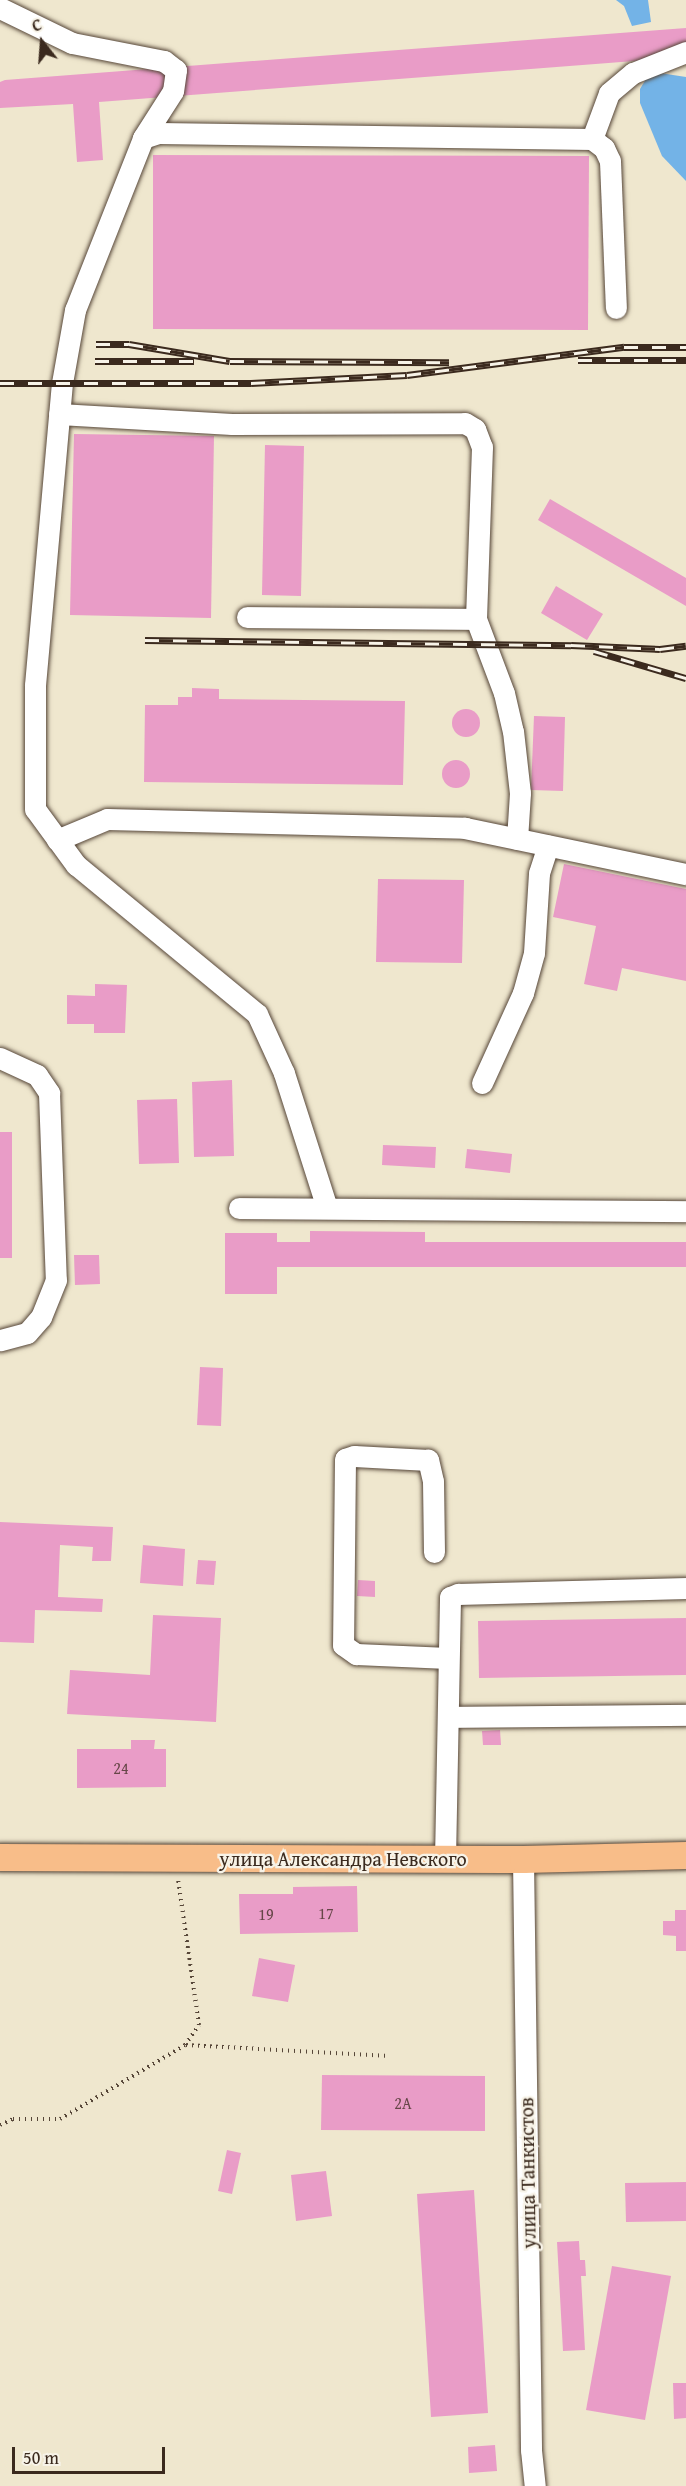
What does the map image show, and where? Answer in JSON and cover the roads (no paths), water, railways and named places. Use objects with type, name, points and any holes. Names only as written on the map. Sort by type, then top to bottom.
[{"type":"main road","name":"улица Александра Невского","points":[[0,1857],[523,1859],[686,1855]]},
{"type":"street","points":[[0,9],[72,43],[164,61],[176,70],[173,91],[143,138],[75,310],[59,414],[35,685],[35,809],[76,865],[256,1014],[284,1073],[327,1208]]},
{"type":"street","points":[[592,139],[609,93],[633,73],[686,51]]},
{"type":"street","points":[[143,138],[158,133],[592,139],[604,148],[610,161],[616,308]]},
{"type":"street","points":[[59,414],[232,424],[465,423],[475,429],[482,447],[476,619],[504,693],[513,731],[520,793],[517,839]]},
{"type":"street","points":[[247,617],[476,619]]},
{"type":"street","points":[[57,840],[108,819],[465,828],[686,874]]},
{"type":"street","points":[[482,1083],[523,993],[534,953],[539,873],[548,845]]},
{"type":"street","points":[[0,1058],[37,1075],[49,1093],[56,1280],[41,1317],[27,1333],[0,1340]]},
{"type":"street","points":[[239,1208],[686,1211]]},
{"type":"street","points":[[434,1552],[433,1480],[428,1460],[354,1456],[345,1459],[343,1645],[356,1654],[448,1658]]},
{"type":"street","points":[[445,1859],[448,1717],[447,1604],[450,1597],[458,1594],[686,1588]]},
{"type":"street","points":[[448,1717],[686,1715]]},
{"type":"street","name":"улица Танкистов","points":[[523,1859],[531,2450],[535,2486]]},
{"type":"water","points":[[616,0],[648,0],[651,22],[632,26],[624,6]]},
{"type":"water","points":[[660,73],[686,77],[686,181],[662,156],[640,103],[640,89],[646,79]]},
{"type":"railway","points":[[96,344],[129,344],[230,361],[449,362]]},
{"type":"railway","points":[[0,383],[251,383],[407,375],[624,347],[686,347]]},
{"type":"railway","points":[[578,360],[686,360]]},
{"type":"railway","points":[[95,361],[194,361]]},
{"type":"railway","points":[[145,640],[571,645],[660,649],[686,646]]},
{"type":"railway","points":[[594,651],[686,678]]}]
